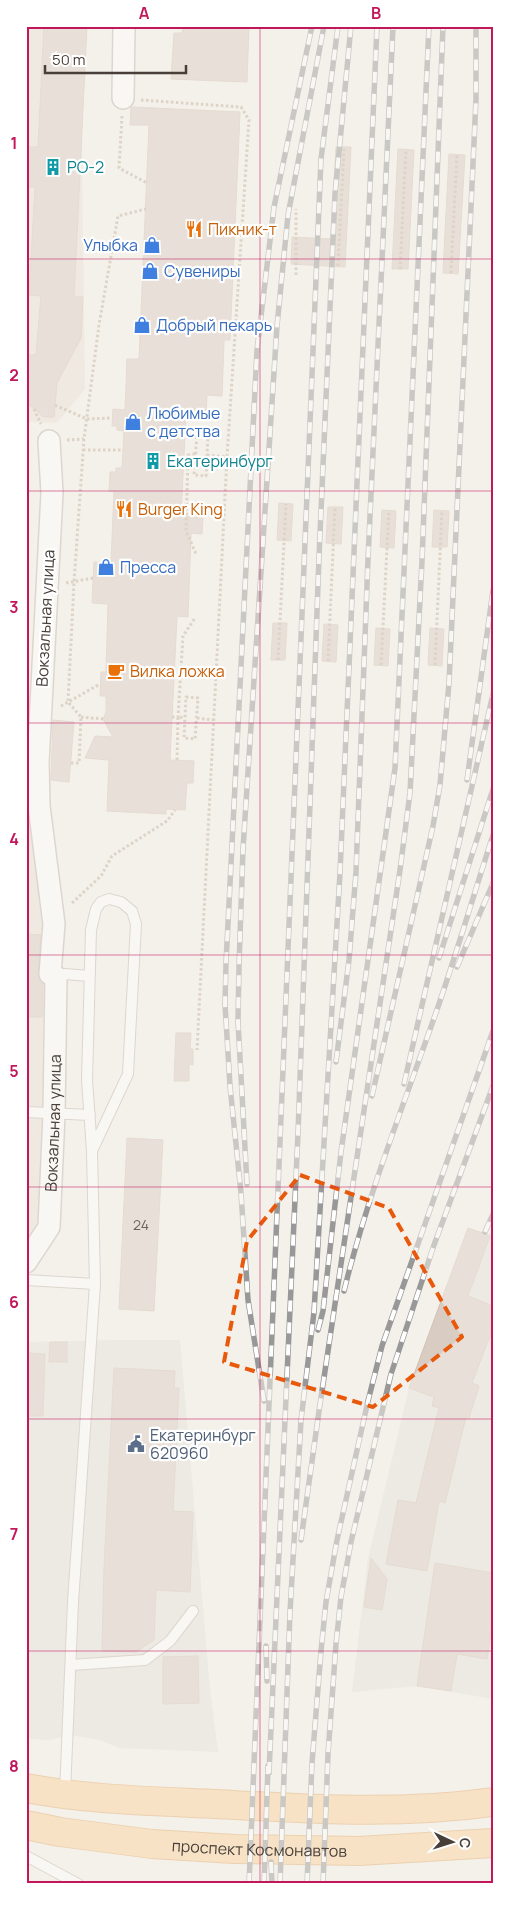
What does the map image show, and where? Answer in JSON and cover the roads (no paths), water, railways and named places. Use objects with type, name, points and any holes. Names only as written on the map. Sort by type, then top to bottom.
[{"type":"main road","points":[[26,1788],[111,1799],[360,1812],[427,1809],[493,1802]]},
{"type":"main road","name":"проспект Космонавтов","points":[[26,1825],[60,1832],[152,1844],[234,1849],[359,1851],[493,1844]]},
{"type":"street","points":[[123,98],[124,26]]},
{"type":"street","name":"Вокзальная улица","points":[[26,1262],[49,1227],[54,1114],[54,924],[39,806],[38,762],[52,493],[49,441]]},
{"type":"lane","points":[[65,1794],[73,1602],[95,1284],[92,1151],[87,1080],[91,930],[96,909],[101,902],[109,900],[121,902],[132,911],[136,924],[128,1074],[92,1151]]},
{"type":"lane","points":[[53,975],[89,976]]},
{"type":"lane","points":[[26,1112],[90,1115]]},
{"type":"lane","points":[[26,1280],[95,1284]]},
{"type":"lane","points":[[71,1664],[145,1660],[170,1641],[193,1611]]},
{"type":"lane","points":[[26,1856],[78,1884]]},
{"type":"railway","points":[[264,1401],[248,1300],[241,1193],[230,1086],[225,1004],[226,963],[257,350],[274,207],[312,26]]},
{"type":"railway","points":[[247,1184],[238,1022],[243,849],[277,326],[288,215],[324,26]]},
{"type":"railway","points":[[249,1884],[321,159],[338,26]]},
{"type":"railway","points":[[269,1773],[298,1133],[319,557],[335,194],[351,26]]},
{"type":"railway","points":[[280,1884],[290,1612],[301,1420],[314,1312],[340,873],[377,26]]},
{"type":"railway","points":[[336,1062],[349,960],[356,872],[368,559],[393,26]]},
{"type":"railway","points":[[318,1330],[323,1311],[341,1152],[395,768],[429,26]]},
{"type":"railway","points":[[301,1540],[410,793],[422,561],[443,26]]},
{"type":"railway","points":[[372,1096],[433,826],[440,785],[449,683],[476,99],[476,26]]},
{"type":"railway","points":[[467,780],[493,590]]},
{"type":"railway","points":[[404,1084],[493,694]]},
{"type":"railway","points":[[439,958],[493,789]]},
{"type":"railway","points":[[344,1291],[364,1218],[439,1004],[493,835]]},
{"type":"railway","points":[[457,967],[493,883]]},
{"type":"railway","points":[[307,1884],[312,1763],[321,1651],[326,1602],[337,1540],[382,1346],[493,1031]]},
{"type":"railway","points":[[323,1884],[328,1754],[336,1644],[341,1597],[351,1542],[391,1374],[434,1245],[493,1086]]},
{"type":"railway","points":[[485,1232],[493,1214]]},
{"type":"railway","points":[[266,1646],[267,1681]]},
{"type":"railway","points":[[264,1884],[268,1766]]},
{"type":"railway","points":[[271,1862],[272,1884]]},
{"type":"place","name":"РО-2","points":[[53,167]]},
{"type":"place","name":"Пикник-т","points":[[194,229]]},
{"type":"place","name":"Улыбка","points":[[152,245]]},
{"type":"place","name":"Сувениры","points":[[150,271]]},
{"type":"place","name":"Добрый пекарь","points":[[142,325]]},
{"type":"place","name":"Любимые с детства","points":[[133,422]]},
{"type":"place","name":"Екатеринбург","points":[[153,461]]},
{"type":"place","name":"Burger King","points":[[124,509]]},
{"type":"place","name":"Пресса","points":[[106,567]]},
{"type":"place","name":"Вилка ложка","points":[[116,671]]},
{"type":"place","name":"Екатеринбург 620960","points":[[136,1444]]}]
